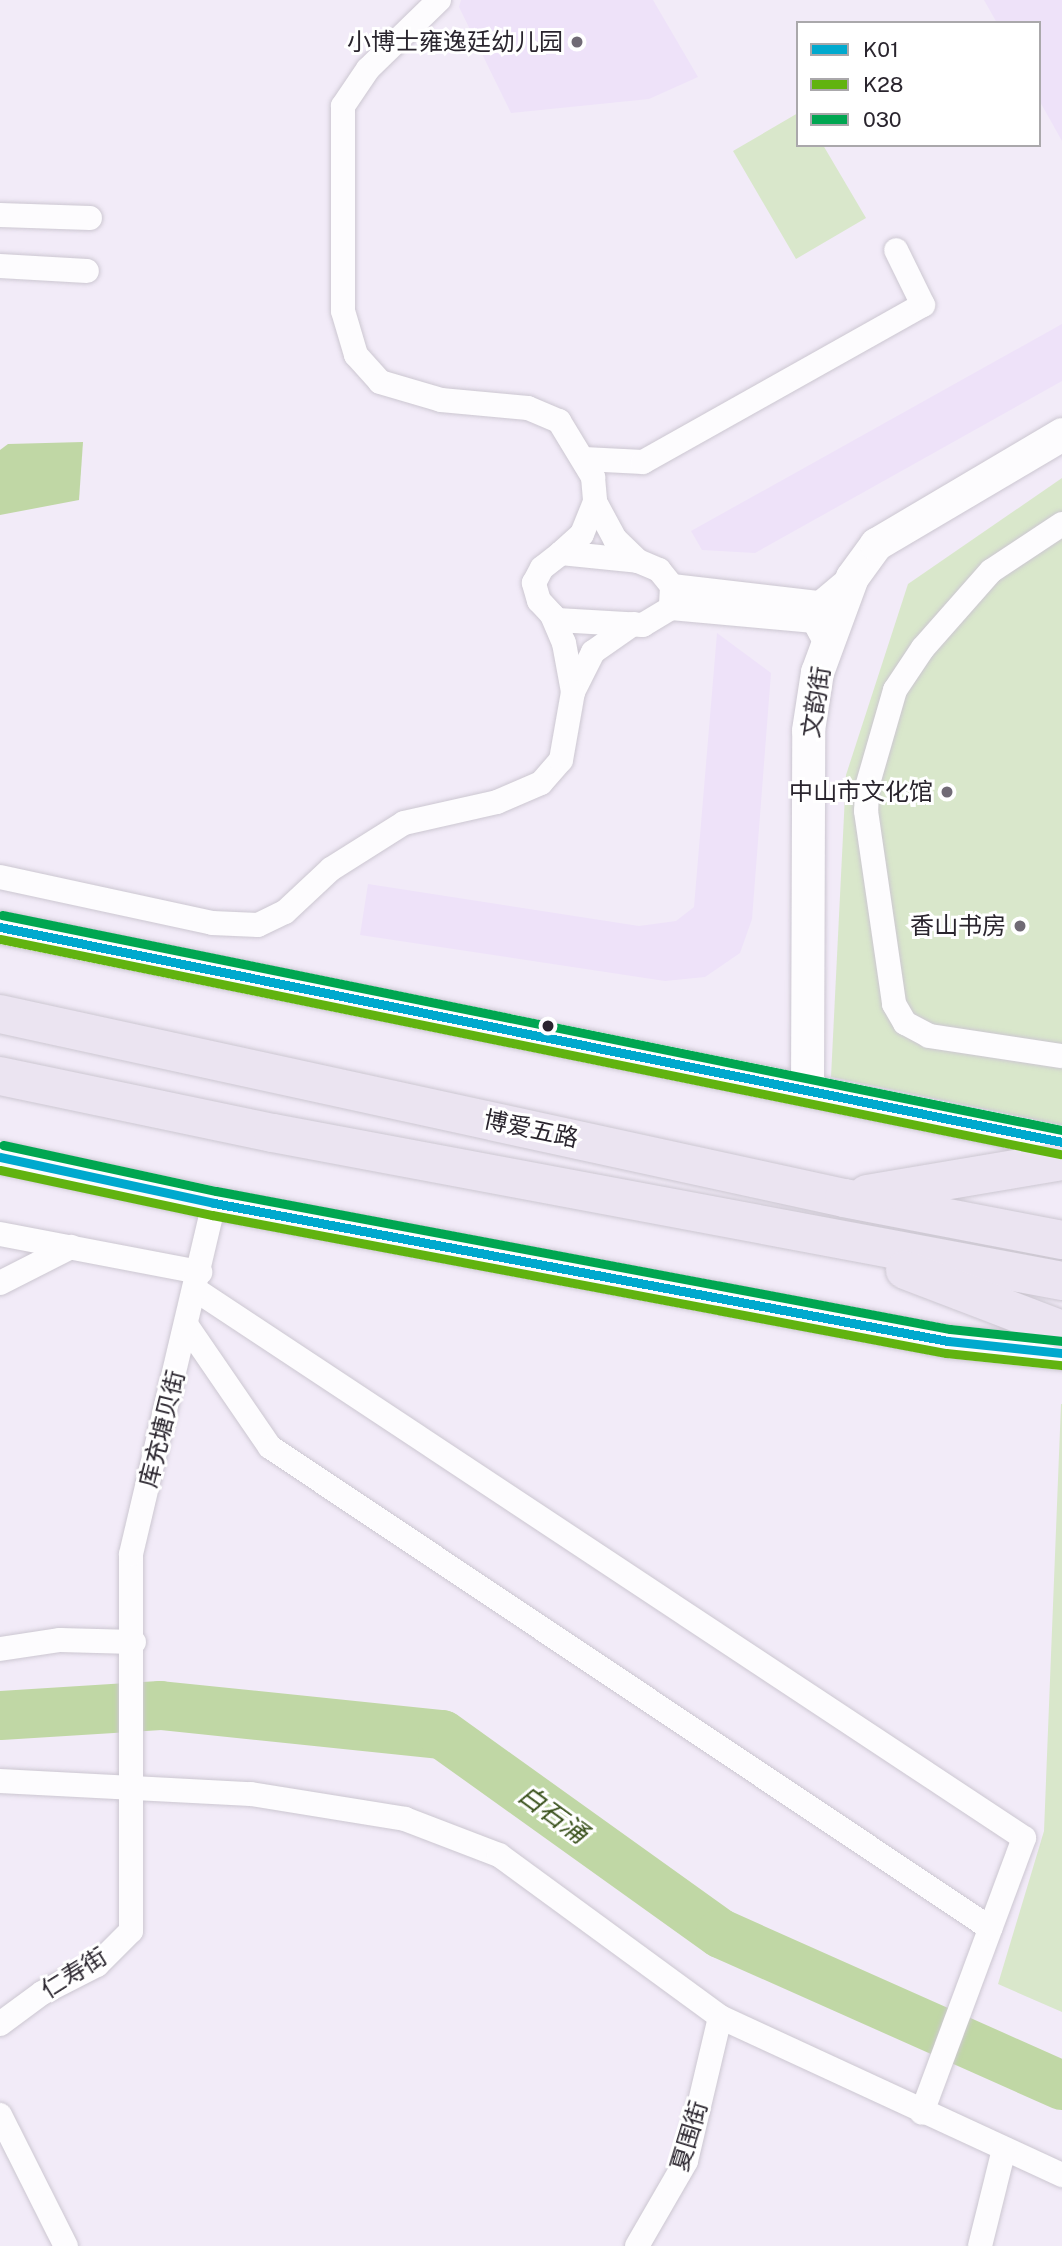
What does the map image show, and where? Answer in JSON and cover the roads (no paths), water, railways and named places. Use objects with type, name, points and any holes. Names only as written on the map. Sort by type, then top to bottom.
[{"type":"highway","name":"博爱五路","points":[[0,1014],[844,1198],[1062,1240]]},
{"type":"highway","name":"博爱五路","points":[[0,1076],[273,1133],[1062,1281]]},
{"type":"highway","points":[[844,1198],[1062,1161]]},
{"type":"highway","points":[[818,1236],[1062,1330]]},
{"type":"street","points":[[439,0],[368,69],[343,106],[344,311],[356,355],[380,383],[441,400],[528,408],[559,421],[593,477],[595,502],[615,539],[638,561]]},
{"type":"street","points":[[0,215],[90,218]]},
{"type":"street","points":[[584,459],[643,461],[923,305],[896,250]]},
{"type":"street","points":[[0,266],[87,271]]},
{"type":"street","name":"文韵街","points":[[807,1088],[808,730],[817,672],[852,577],[876,544],[1062,435]]},
{"type":"street","points":[[595,502],[582,534],[542,568],[534,583],[539,601],[557,620],[633,624],[652,621],[671,597]]},
{"type":"street","points":[[1062,524],[991,571],[923,648],[895,690],[867,787],[866,811],[894,1004],[905,1023],[929,1036],[1062,1056]]},
{"type":"street","points":[[561,553],[638,561],[659,570],[671,597]]},
{"type":"street","points":[[671,597],[820,603],[852,577]]},
{"type":"street","points":[[671,597],[814,621],[827,645]]},
{"type":"street","points":[[552,615],[564,643],[573,692]]},
{"type":"street","points":[[0,877],[212,923],[258,925],[285,912],[331,869],[404,823],[497,802],[541,783],[561,760],[573,692],[593,652],[633,624]]},
{"type":"street","points":[[0,926],[1062,1142]]},
{"type":"street","points":[[0,1157],[214,1203],[948,1341],[1062,1353]]},
{"type":"street","name":"库充塘贝街","points":[[132,1787],[134,1650],[131,1554],[198,1281],[214,1203]]},
{"type":"street","points":[[0,1234],[71,1247],[198,1281],[1024,1838],[922,2113]]},
{"type":"street","points":[[0,1283],[71,1247]]},
{"type":"street","points":[[187,1326],[270,1447],[990,1928]]},
{"type":"street","points":[[0,1649],[60,1640],[134,1650]]},
{"type":"street","points":[[0,1780],[251,1794],[405,1819],[499,1855],[720,2017],[922,2113],[1062,2175]]},
{"type":"street","name":"仁寿街","points":[[0,2024],[42,1993],[97,1965],[131,1931],[132,1787]]},
{"type":"street","name":"夏围街","points":[[637,2246],[686,2161],[720,2017]]},
{"type":"street","points":[[0,2115],[66,2246]]},
{"type":"street","points":[[980,2246],[1004,2149]]},
{"type":"waterway","name":"白石涌","points":[[0,1715],[160,1705],[442,1734],[720,1933],[1062,2085]]},
{"type":"place","name":"小博士雍逸廷幼儿园","points":[[577,42]]},
{"type":"place","name":"中山市文化馆","points":[[947,792]]},
{"type":"place","name":"香山书房","points":[[1020,926]]}]
